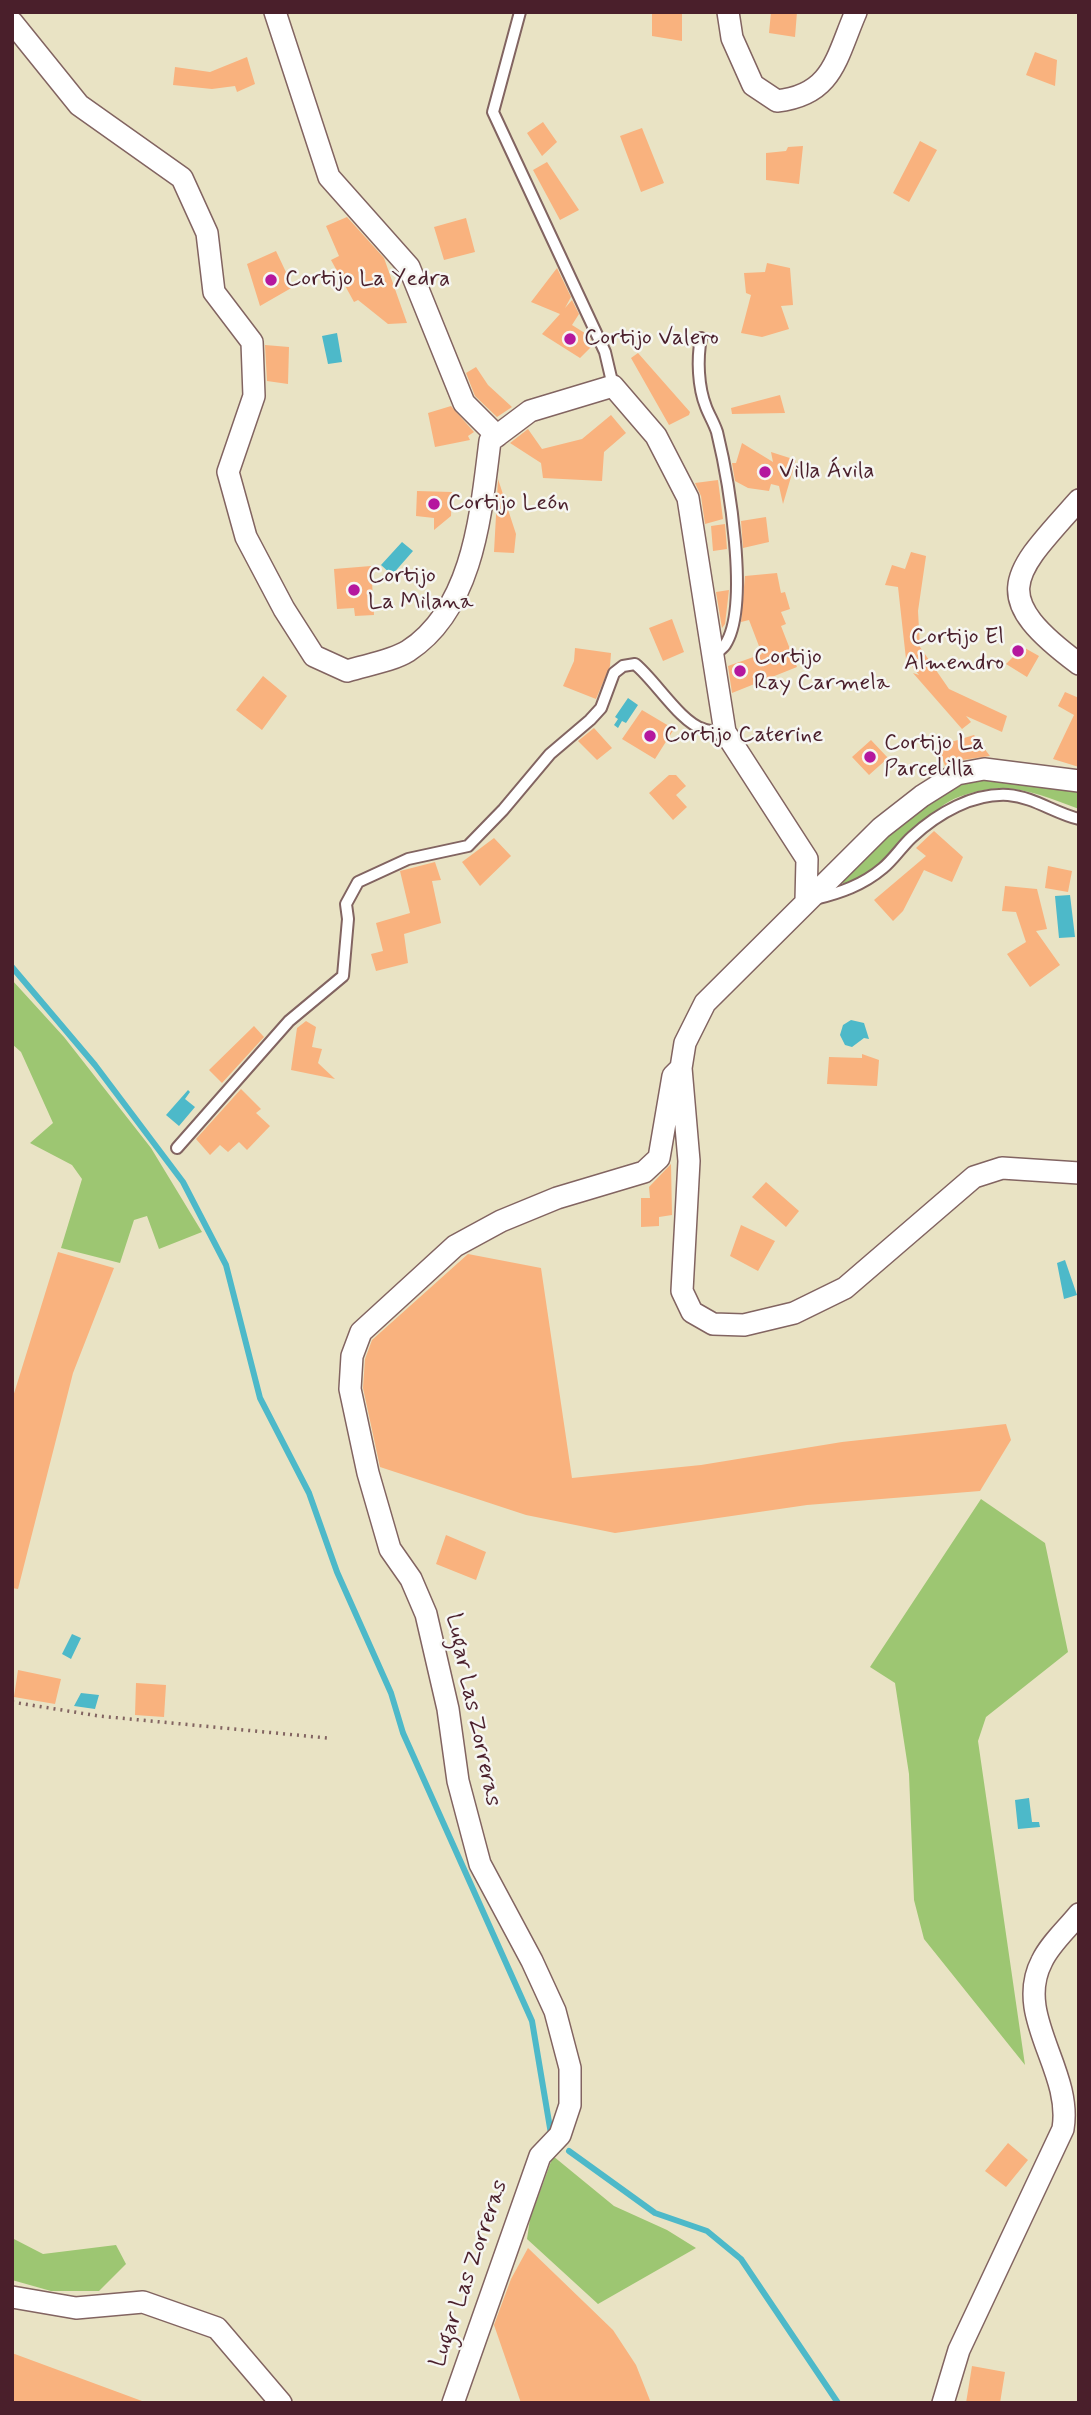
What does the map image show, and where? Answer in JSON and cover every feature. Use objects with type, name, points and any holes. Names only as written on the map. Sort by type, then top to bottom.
[{"type":"street","points":[[275,12],[329,177],[408,267],[464,403],[497,436]]},
{"type":"street","points":[[728,12],[732,38],[753,85],[777,101],[799,99],[821,86],[856,12]]},
{"type":"street","points":[[12,22],[79,105],[182,178],[208,233],[214,292],[252,342],[254,397],[228,472],[246,537],[284,609],[314,656],[347,671],[408,651],[447,613],[466,569],[482,505],[490,441],[530,411],[613,386],[656,436],[688,498],[725,732],[807,859],[806,901]]},
{"type":"street","points":[[1079,500],[1024,563],[1018,582],[1020,601],[1031,625],[1079,664]]},
{"type":"street","points":[[1079,781],[984,769],[957,774],[922,796],[881,828],[806,901],[767,945],[705,1003],[685,1043],[681,1068],[689,1161],[682,1291],[692,1312],[713,1324],[744,1325],[794,1313],[845,1288],[974,1177],[1002,1168],[1079,1173]]},
{"type":"street","name":"Lugar Las Zorreras","points":[[453,2403],[540,2156],[560,2135],[570,2105],[570,2068],[555,2011],[532,1961],[480,1864],[458,1781],[449,1709],[426,1614],[411,1578],[390,1549],[368,1473],[351,1389],[352,1356],[361,1332],[455,1246],[501,1221],[557,1198],[644,1172],[659,1158],[673,1076],[681,1068]]},
{"type":"street","points":[[943,2403],[959,2350],[1063,2129],[1066,2110],[1062,2086],[1037,2019],[1033,1992],[1042,1961],[1079,1914]]},
{"type":"street","points":[[12,2297],[76,2308],[143,2302],[217,2328],[281,2403]]},
{"type":"lane","points":[[520,12],[493,112],[605,352],[613,386]]},
{"type":"lane","points":[[701,338],[697,356],[705,404],[716,430],[732,496],[736,580],[730,629],[725,645],[713,656]]},
{"type":"lane","points":[[177,1148],[289,1021],[343,976],[348,919],[346,904],[358,882],[408,859],[468,846],[550,754],[601,708],[614,673],[623,666],[635,664],[647,673],[680,712],[701,729],[725,732]]},
{"type":"lane","points":[[806,901],[855,887],[883,868],[912,837],[940,814],[990,795],[1034,800],[1055,813],[1079,819]]},
{"type":"path","points":[[12,1702],[99,1716],[327,1738]]},
{"type":"green space","points":[[999,777],[1079,786],[1079,809],[1013,789],[990,789],[967,794],[950,801],[934,813],[866,875],[853,882],[840,883],[885,833],[953,785]]},
{"type":"green space","points":[[12,980],[64,1037],[151,1148],[202,1232],[159,1249],[147,1216],[134,1220],[120,1263],[61,1248],[82,1179],[72,1165],[30,1143],[53,1123],[21,1052],[12,1044]]},
{"type":"green space","points":[[981,1499],[1045,1543],[1068,1652],[986,1717],[978,1741],[1025,2065],[924,1939],[914,1900],[909,1774],[895,1683],[870,1667]]},
{"type":"green space","points":[[553,2156],[614,2206],[667,2230],[696,2248],[598,2304],[527,2239],[530,2219]]},
{"type":"green space","points":[[12,2238],[43,2254],[116,2245],[126,2264],[99,2291],[51,2291],[12,2280]]},
{"type":"water","points":[[337,333],[342,362],[328,364],[322,336]]},
{"type":"water","points":[[402,542],[413,551],[392,575],[381,565]]},
{"type":"water","points":[[628,698],[638,705],[626,723],[622,721],[618,728],[614,725],[618,719],[615,717]]},
{"type":"water","points":[[1070,895],[1075,937],[1059,938],[1055,896]]},
{"type":"water","points":[[851,1020],[864,1023],[869,1039],[864,1038],[852,1047],[845,1045],[840,1035],[843,1025]]},
{"type":"water","points":[[188,1090],[190,1092],[185,1099],[195,1107],[179,1126],[166,1115]]},
{"type":"water","points":[[1065,1260],[1077,1295],[1064,1299],[1057,1263]]},
{"type":"water","points":[[72,1634],[81,1638],[71,1659],[62,1654]]},
{"type":"water","points":[[81,1693],[99,1695],[95,1709],[74,1706]]},
{"type":"water","points":[[1029,1798],[1032,1822],[1039,1822],[1040,1827],[1018,1829],[1015,1800]]},
{"type":"building","points":[[652,12],[682,12],[682,41],[652,36]]},
{"type":"building","points":[[771,12],[797,12],[795,37],[769,33]]},
{"type":"building","points":[[1035,52],[1057,60],[1055,86],[1026,75]]},
{"type":"building","points":[[247,57],[255,84],[237,92],[235,86],[212,89],[173,85],[175,67],[210,72]]},
{"type":"building","points":[[543,122],[557,142],[542,156],[527,133]]},
{"type":"building","points":[[642,128],[664,183],[641,192],[620,136]]},
{"type":"building","points":[[920,141],[937,150],[909,202],[893,193]]},
{"type":"building","points":[[803,146],[799,184],[766,180],[766,153]]},
{"type":"building","points":[[547,162],[579,210],[560,220],[533,170]]},
{"type":"building","points":[[347,217],[384,258],[407,323],[388,324],[358,300],[354,302],[331,260],[339,256],[326,226]]},
{"type":"building","points":[[466,218],[475,252],[444,260],[434,227]]},
{"type":"building","name":"Cortijo La Yedra","points":[[276,251],[293,287],[260,306],[247,264]]},
{"type":"building","points":[[767,263],[790,268],[793,305],[781,306],[789,329],[762,337],[741,333],[751,295],[746,293],[744,273],[765,272]]},
{"type":"building","points":[[557,268],[571,297],[565,308],[572,300],[579,314],[572,325],[588,335],[593,345],[580,358],[542,334],[560,314],[531,302]]},
{"type":"building","points":[[265,345],[289,347],[288,384],[267,381]]},
{"type":"building","points":[[638,353],[690,412],[689,415],[669,425],[631,358]]},
{"type":"building","points":[[476,367],[488,385],[512,407],[497,417],[475,396],[466,373]]},
{"type":"building","points":[[780,395],[785,413],[732,414],[731,408]]},
{"type":"building","points":[[451,406],[474,432],[468,436],[470,440],[435,447],[428,413]]},
{"type":"building","points":[[611,415],[626,433],[604,452],[602,481],[543,478],[541,463],[510,443],[528,429],[542,449],[582,439]]},
{"type":"building","name":"Villa Ávila","points":[[742,443],[773,462],[771,452],[796,460],[783,504],[779,486],[771,484],[769,491],[748,488],[735,481],[732,463],[736,463]]},
{"type":"building","points":[[498,479],[516,534],[514,553],[494,552]]},
{"type":"building","points":[[718,480],[723,519],[705,524],[701,496],[695,483]]},
{"type":"building","name":"Cortijo León","points":[[417,491],[452,492],[451,516],[434,530],[434,518],[416,516]]},
{"type":"building","points":[[766,517],[769,542],[743,548],[741,521]]},
{"type":"building","points":[[725,524],[727,549],[713,551],[711,526]]},
{"type":"building","points":[[911,552],[926,556],[918,611],[920,647],[949,689],[1007,716],[1002,732],[966,716],[971,722],[962,729],[913,673],[919,675],[906,659],[898,587],[885,585],[892,565],[905,569]]},
{"type":"building","name":"Cortijo La Milana","points":[[371,566],[374,615],[355,616],[354,608],[337,609],[334,569]]},
{"type":"building","points":[[777,573],[781,593],[785,592],[790,609],[781,612],[786,624],[781,626],[797,667],[732,693],[728,666],[762,654],[749,620],[741,622],[745,576]]},
{"type":"building","points":[[729,590],[725,624],[722,628],[716,592]]},
{"type":"building","points":[[672,619],[684,652],[663,661],[649,628]]},
{"type":"building","points":[[1023,647],[1039,656],[1027,677],[1006,664]]},
{"type":"building","points":[[575,648],[611,653],[610,666],[596,699],[563,686],[574,661]]},
{"type":"building","points":[[263,676],[287,696],[262,730],[236,710]]},
{"type":"building","points":[[1065,692],[1079,698],[1079,767],[1053,759],[1074,715],[1058,706]]},
{"type":"building","name":"Cortijo Caterine","points":[[642,710],[674,729],[655,759],[622,739]]},
{"type":"building","points":[[594,728],[612,748],[597,760],[578,741]]},
{"type":"building","points":[[974,735],[990,756],[955,761],[945,766],[938,746]]},
{"type":"building","name":"Cortijo La Parcelilla","points":[[871,740],[888,758],[869,775],[852,757]]},
{"type":"building","points":[[669,775],[676,775],[686,786],[676,795],[687,807],[673,820],[649,793]]},
{"type":"building","points":[[934,831],[963,857],[952,882],[924,870],[903,911],[893,921],[874,900],[926,856],[916,848]]},
{"type":"building","points":[[494,838],[511,856],[480,886],[462,862]]},
{"type":"building","points":[[435,862],[441,880],[432,881],[441,923],[404,934],[408,963],[376,971],[371,954],[383,951],[376,923],[410,913],[400,871]]},
{"type":"building","points":[[1048,866],[1072,871],[1068,892],[1045,888]]},
{"type":"building","points":[[1005,886],[1037,889],[1047,929],[1036,931],[1060,965],[1030,987],[1007,954],[1026,942],[1016,912],[1002,911]]},
{"type":"building","points":[[306,1021],[316,1027],[312,1047],[322,1049],[318,1063],[335,1079],[291,1070],[297,1028]]},
{"type":"building","points":[[254,1026],[264,1037],[222,1083],[209,1070]]},
{"type":"building","points":[[862,1054],[879,1060],[877,1086],[827,1084],[829,1057],[862,1058]]},
{"type":"building","points":[[241,1089],[261,1109],[256,1113],[270,1126],[247,1150],[239,1142],[228,1152],[220,1145],[210,1155],[196,1139]]},
{"type":"building","points":[[671,1164],[672,1215],[659,1217],[659,1226],[641,1227],[641,1198],[650,1198],[649,1187]]},
{"type":"building","points":[[766,1182],[799,1211],[786,1227],[752,1197]]},
{"type":"building","points":[[741,1225],[775,1241],[758,1271],[730,1256]]},
{"type":"building","points":[[58,1252],[114,1268],[73,1373],[18,1589],[12,1588],[12,1400]]},
{"type":"building","points":[[468,1254],[541,1268],[572,1478],[701,1465],[842,1442],[1006,1424],[1011,1440],[980,1491],[807,1505],[615,1533],[526,1515],[380,1467],[363,1388],[365,1359],[372,1340]]},
{"type":"building","points":[[446,1535],[486,1552],[476,1580],[436,1564]]},
{"type":"building","points":[[18,1670],[61,1679],[55,1704],[14,1697]]},
{"type":"building","points":[[136,1683],[166,1685],[164,1717],[135,1715]]},
{"type":"building","points":[[1008,2143],[1028,2160],[1006,2187],[985,2171]]},
{"type":"building","points":[[528,2248],[613,2330],[636,2365],[651,2403],[521,2403],[494,2325],[511,2279]]},
{"type":"building","points":[[12,2353],[142,2401],[142,2403],[12,2403]]},
{"type":"building","points":[[972,2366],[1005,2372],[1000,2403],[966,2403]]},
{"type":"waterway","points":[[12,967],[95,1065],[183,1182],[226,1265],[260,1398],[309,1493],[337,1572],[391,1693],[403,1733],[532,2021],[551,2134]]},
{"type":"waterway","points":[[569,2151],[655,2213],[707,2231],[741,2259],[838,2403]]},
{"type":"place","name":"Cortijo La Yedra","points":[[271,280]]},
{"type":"place","name":"Cortijo Valero","points":[[570,339]]},
{"type":"place","name":"Villa Ávila","points":[[765,472]]},
{"type":"place","name":"Cortijo León","points":[[434,504]]},
{"type":"place","name":"Cortijo La Milana","points":[[354,590]]},
{"type":"place","name":"Cortijo El Almendro","points":[[1018,651]]},
{"type":"place","name":"Cortijo Ray Carmela","points":[[740,671]]},
{"type":"place","name":"Cortijo Caterine","points":[[650,736]]},
{"type":"place","name":"Cortijo La Parcelilla","points":[[870,757]]}]
